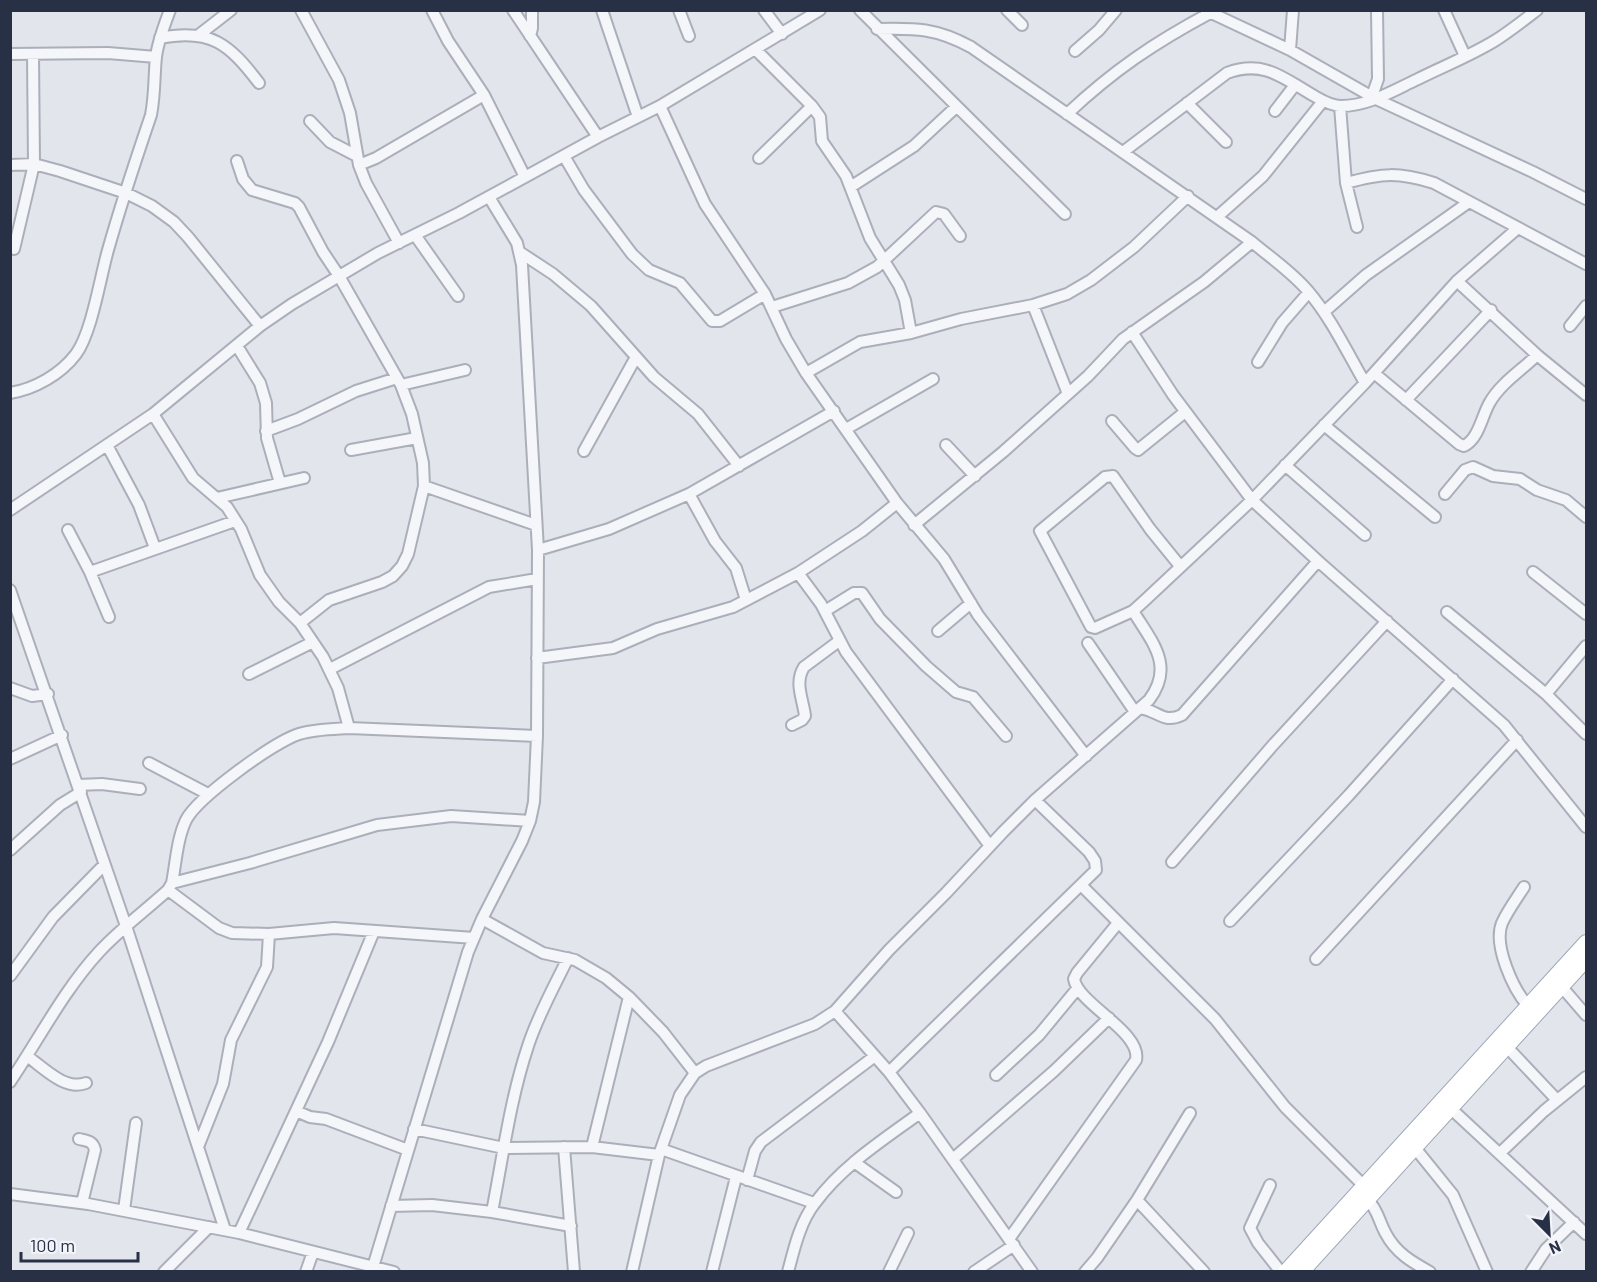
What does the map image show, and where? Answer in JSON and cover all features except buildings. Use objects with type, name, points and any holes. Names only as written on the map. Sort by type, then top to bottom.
[{"type":"main road","points":[[1302,1272],[1414,1148],[1528,1006],[1587,942]]},
{"type":"main road","points":[[1283,1272],[1364,1186],[1507,1047],[1587,960]]},
{"type":"street","points":[[10,393],[29,388],[64,368],[76,354],[85,337],[151,115],[156,57],[170,10]]},
{"type":"street","points":[[200,34],[231,10]]},
{"type":"street","points":[[301,10],[339,80],[350,113],[358,160],[366,183],[399,243]]},
{"type":"street","points":[[432,10],[448,41],[484,95],[525,177]]},
{"type":"street","points":[[513,10],[598,137]]},
{"type":"street","points":[[530,36],[532,10]]},
{"type":"street","points":[[602,10],[638,117]]},
{"type":"street","points":[[679,10],[689,36]]},
{"type":"street","points":[[764,10],[782,34]]},
{"type":"street","points":[[10,510],[153,414],[260,326],[339,276],[660,106],[820,10]]},
{"type":"street","points":[[860,10],[1065,214]]},
{"type":"street","points":[[1007,10],[1022,25]]},
{"type":"street","points":[[1075,51],[1099,30],[1116,10]]},
{"type":"street","points":[[1290,50],[1293,10]]},
{"type":"street","points":[[1374,98],[1378,79],[1377,10]]},
{"type":"street","points":[[1444,10],[1465,56]]},
{"type":"street","points":[[1123,152],[1227,73],[1241,68],[1254,67],[1270,71],[1323,101],[1340,106],[1374,98],[1465,56],[1496,40],[1538,10]]},
{"type":"street","points":[[1067,114],[1107,77],[1149,47],[1208,12],[1290,50],[1374,98],[1587,199]]},
{"type":"street","points":[[878,29],[912,28],[936,32],[952,37],[970,47],[1252,242],[1309,292],[1324,312],[1365,383]]},
{"type":"street","points":[[160,38],[200,34],[220,43],[233,53],[259,83]]},
{"type":"street","points":[[756,50],[812,105],[820,117],[822,141],[852,186],[864,227],[899,285],[905,300],[911,333]]},
{"type":"street","points":[[10,54],[108,53],[156,57]]},
{"type":"street","points":[[14,249],[34,164],[33,54]]},
{"type":"street","points":[[1275,111],[1295,85]]},
{"type":"street","points":[[310,121],[330,142],[358,160],[376,158],[484,95]]},
{"type":"street","points":[[1217,217],[1263,176],[1323,101]]},
{"type":"street","points":[[1187,103],[1226,142]]},
{"type":"street","points":[[759,158],[812,105]]},
{"type":"street","points":[[660,106],[705,204],[765,294],[786,339],[807,373],[897,504],[944,559],[1000,644],[1086,756]]},
{"type":"street","points":[[1340,106],[1346,183],[1357,227]]},
{"type":"street","points":[[852,186],[914,146],[956,107]]},
{"type":"street","points":[[564,156],[584,190],[632,254],[649,270],[680,284],[712,321],[720,321],[765,294]]},
{"type":"street","points":[[237,161],[243,179],[252,190],[295,203],[299,207],[399,382],[412,414],[423,463],[424,486],[408,554],[402,566],[393,576],[382,582],[329,600],[300,622]]},
{"type":"street","points":[[10,165],[34,164],[126,193],[152,206],[174,222],[188,237],[260,326]]},
{"type":"street","points":[[1346,183],[1374,176],[1395,174],[1434,183],[1587,264]]},
{"type":"street","points":[[807,373],[860,342],[911,333],[1032,305],[1067,294],[1091,280],[1134,247],[1188,196]]},
{"type":"street","points":[[374,1267],[414,1129],[474,938],[530,821],[534,802],[537,736],[538,550],[521,253],[489,197]]},
{"type":"street","points":[[1324,312],[1374,270],[1469,202]]},
{"type":"street","points":[[772,307],[848,283],[885,261],[936,212],[944,214],[960,236]]},
{"type":"street","points":[[1180,566],[1150,529],[1113,476],[1105,477],[1042,528],[1041,535],[1091,627],[1095,628],[1133,611],[1251,500],[1365,383],[1457,281],[1518,228]]},
{"type":"street","points":[[415,235],[458,296]]},
{"type":"street","points":[[914,525],[975,476],[1068,394],[1132,332],[1204,282],[1252,242]]},
{"type":"street","points":[[521,253],[553,274],[591,306],[654,377],[698,414],[739,466]]},
{"type":"street","points":[[1457,281],[1537,355],[1587,395]]},
{"type":"street","points":[[1258,362],[1282,323],[1309,292]]},
{"type":"street","points":[[1032,305],[1068,394]]},
{"type":"street","points":[[1570,326],[1587,306]]},
{"type":"street","points":[[1406,400],[1491,310]]},
{"type":"street","points":[[1132,332],[1185,412],[1251,500],[1504,725],[1587,827]]},
{"type":"street","points":[[237,346],[260,383],[266,403],[266,431],[280,483]]},
{"type":"street","points":[[1374,373],[1464,446],[1469,444],[1473,438],[1497,391],[1537,355]]},
{"type":"street","points":[[585,451],[636,357]]},
{"type":"street","points":[[266,431],[298,419],[356,391],[465,370]]},
{"type":"street","points":[[846,429],[933,379]]},
{"type":"street","points":[[538,550],[609,529],[689,494],[834,411]]},
{"type":"street","points":[[1112,421],[1138,450],[1185,412]]},
{"type":"street","points":[[153,414],[193,478],[227,507],[241,529],[260,575],[279,602],[300,622],[330,669],[349,728]]},
{"type":"street","points":[[1324,425],[1436,517]]},
{"type":"street","points":[[351,450],[417,438]]},
{"type":"street","points":[[107,445],[139,505],[155,548]]},
{"type":"street","points":[[946,445],[975,476]]},
{"type":"street","points":[[1285,465],[1365,535]]},
{"type":"street","points":[[1445,494],[1470,467],[1493,476],[1520,479],[1537,490],[1566,500],[1587,517]]},
{"type":"street","points":[[217,498],[304,478]]},
{"type":"street","points":[[424,486],[536,525]]},
{"type":"street","points":[[689,494],[715,541],[736,568],[746,600]]},
{"type":"street","points":[[537,658],[613,648],[657,629],[733,607],[798,573],[897,504]]},
{"type":"street","points":[[90,572],[235,520]]},
{"type":"street","points":[[68,530],[110,617]]},
{"type":"street","points":[[1137,710],[1152,711],[1164,718],[1173,719],[1182,715],[1318,561]]},
{"type":"street","points":[[1533,572],[1587,614]]},
{"type":"street","points":[[798,573],[825,611],[839,642],[990,846]]},
{"type":"street","points":[[330,669],[489,587],[537,579]]},
{"type":"street","points":[[10,590],[62,735],[225,1230]]},
{"type":"street","points":[[825,611],[854,593],[862,593],[880,619],[926,666],[956,692],[973,697],[1006,736]]},
{"type":"street","points":[[938,631],[971,603]]},
{"type":"street","points":[[632,1272],[660,1152],[680,1095],[695,1072],[815,1024],[835,1011],[889,950],[1035,800],[1137,710],[1159,687],[1162,671],[1159,655],[1133,611]]},
{"type":"street","points":[[1447,612],[1546,694],[1587,735]]},
{"type":"street","points":[[1172,862],[1273,745],[1387,621]]},
{"type":"street","points":[[249,674],[313,642]]},
{"type":"street","points":[[792,725],[805,716],[799,687],[801,673],[804,668],[839,642]]},
{"type":"street","points":[[1088,643],[1137,710]]},
{"type":"street","points":[[1546,694],[1587,646]]},
{"type":"street","points":[[1230,921],[1453,679]]},
{"type":"street","points":[[10,688],[32,696],[48,694]]},
{"type":"street","points":[[170,886],[181,834],[191,813],[208,794],[282,740],[320,729],[349,728],[537,736]]},
{"type":"street","points":[[10,759],[62,735]]},
{"type":"street","points":[[1316,959],[1517,740]]},
{"type":"street","points":[[149,763],[208,794]]},
{"type":"street","points":[[10,850],[60,804],[80,789],[102,784],[140,789]]},
{"type":"street","points":[[889,1072],[1096,870],[1095,861],[1089,852],[1035,800]]},
{"type":"street","points":[[10,1082],[77,979],[99,951],[170,886],[377,825],[451,816],[530,821]]},
{"type":"street","points":[[10,976],[53,917],[104,865]]},
{"type":"street","points":[[1081,885],[1215,1019],[1285,1107],[1364,1186]]},
{"type":"street","points":[[170,886],[219,928],[232,933],[269,934],[334,928],[474,938]]},
{"type":"street","points":[[1524,886],[1500,930],[1502,951],[1511,982],[1518,995],[1528,1006]]},
{"type":"street","points":[[482,919],[543,952],[574,960],[606,978],[629,997],[663,1032],[695,1072]]},
{"type":"street","points":[[975,1272],[1012,1242],[1136,1060],[1138,1053],[1134,1046],[1109,1018],[1077,989],[1074,980],[1077,973],[1118,923]]},
{"type":"street","points":[[239,1233],[345,1004],[374,931]]},
{"type":"street","points":[[198,1147],[222,1084],[231,1040],[267,967],[269,934]]},
{"type":"street","points":[[492,1212],[515,1090],[528,1045],[540,1013],[568,958]]},
{"type":"street","points":[[1561,986],[1587,1015]]},
{"type":"street","points":[[996,1075],[1039,1035],[1077,989]]},
{"type":"street","points":[[592,1147],[629,997]]},
{"type":"street","points":[[835,1011],[889,1072],[954,1158],[1032,1272]]},
{"type":"street","points":[[954,1158],[1054,1071],[1109,1018]]},
{"type":"street","points":[[1507,1047],[1557,1100]]},
{"type":"street","points":[[27,1056],[61,1080],[79,1086],[86,1083]]},
{"type":"street","points":[[712,1272],[741,1178],[761,1142],[875,1056]]},
{"type":"street","points":[[1500,1153],[1557,1100],[1587,1077]]},
{"type":"street","points":[[1447,1105],[1586,1233]]},
{"type":"street","points":[[296,1111],[306,1116],[326,1119],[408,1150]]},
{"type":"street","points":[[788,1272],[795,1244],[814,1203],[854,1162],[920,1113]]},
{"type":"street","points":[[1085,1272],[1137,1200],[1190,1113]]},
{"type":"street","points":[[124,1210],[136,1123]]},
{"type":"street","points":[[414,1129],[504,1148],[592,1147],[660,1152],[814,1203]]},
{"type":"street","points":[[79,1139],[90,1141],[94,1144],[95,1150],[82,1203]]},
{"type":"street","points":[[564,1147],[574,1272]]},
{"type":"street","points":[[1414,1148],[1453,1195],[1487,1272]]},
{"type":"street","points":[[854,1162],[896,1192]]},
{"type":"street","points":[[1270,1185],[1250,1228],[1258,1243],[1283,1272]]},
{"type":"street","points":[[10,1194],[124,1210],[225,1230],[393,1271]]},
{"type":"street","points":[[1137,1200],[1204,1272]]},
{"type":"street","points":[[1368,1200],[1379,1214],[1386,1234],[1401,1255],[1430,1272]]},
{"type":"street","points":[[391,1206],[432,1205],[492,1212],[571,1226]]},
{"type":"street","points":[[1531,1272],[1546,1249],[1574,1222]]},
{"type":"street","points":[[164,1272],[209,1227]]},
{"type":"street","points":[[889,1272],[908,1233]]},
{"type":"street","points":[[306,1272],[313,1252]]}]
